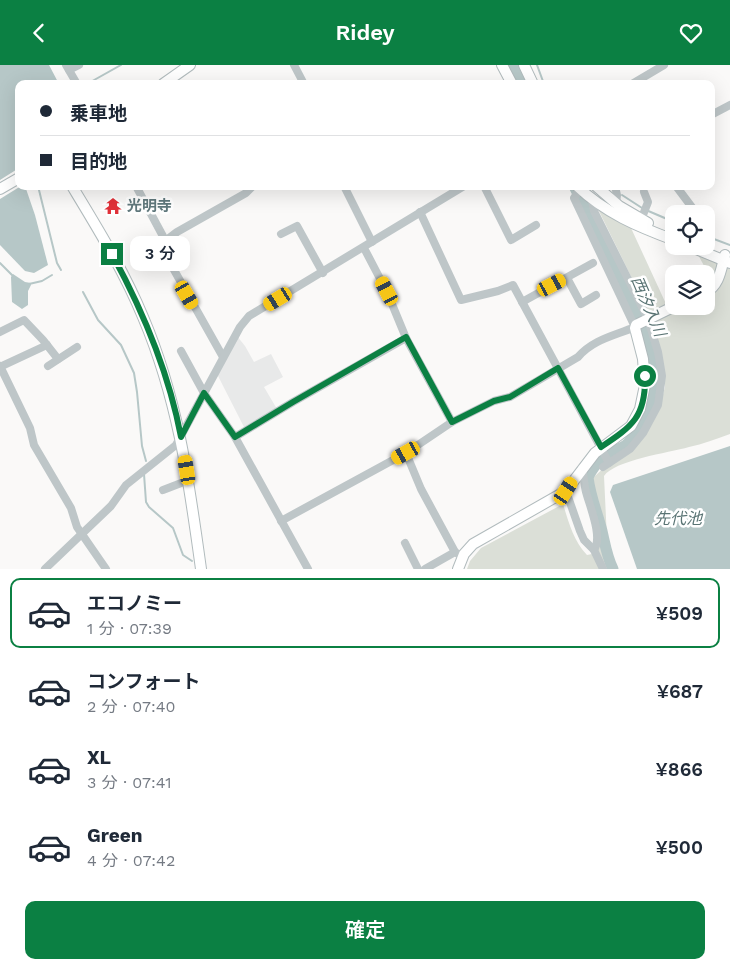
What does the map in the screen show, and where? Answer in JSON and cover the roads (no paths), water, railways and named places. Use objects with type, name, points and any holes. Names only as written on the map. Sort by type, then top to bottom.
[{"type":"street","points":[[74,80],[67,68],[79,65]]},
{"type":"street","points":[[169,80],[190,65]]},
{"type":"street","points":[[294,65],[302,80]]},
{"type":"street","points":[[502,65],[510,80]]},
{"type":"street","points":[[524,65],[531,80]]},
{"type":"street","points":[[646,80],[664,65]]},
{"type":"street","points":[[715,113],[730,105]]},
{"type":"street","points":[[0,189],[15,180]]},
{"type":"street","points":[[74,190],[116,261],[144,317],[162,368],[181,437],[203,568]]},
{"type":"street","points":[[138,190],[165,240]]},
{"type":"street","points":[[223,357],[160,245],[165,240],[249,190]]},
{"type":"street","points":[[346,190],[372,242]]},
{"type":"street","points":[[45,569],[111,506],[126,485],[176,445],[223,357],[240,327],[249,316],[457,190]]},
{"type":"street","points":[[486,190],[511,240],[536,225]]},
{"type":"street","points":[[425,569],[459,555],[473,544],[566,491],[582,468],[631,426],[636,419],[645,393],[645,376],[636,325],[574,199],[578,190]]},
{"type":"street","points":[[581,190],[590,199],[618,216],[665,236]]},
{"type":"street","points":[[600,190],[616,204],[644,212],[665,227]]},
{"type":"street","points":[[616,190],[616,204]]},
{"type":"street","points":[[679,190],[690,205]]},
{"type":"street","points":[[644,192],[648,202],[644,212]]},
{"type":"street","points":[[420,212],[461,300],[498,291],[513,285],[602,449],[606,465],[635,443],[650,423],[658,405],[662,376],[658,352],[648,319],[594,211],[590,199]]},
{"type":"street","points":[[281,234],[297,226],[322,273]]},
{"type":"street","points":[[364,248],[387,291],[406,337],[452,422]]},
{"type":"street","points":[[715,251],[727,258]]},
{"type":"street","points":[[715,254],[727,258]]},
{"type":"street","points":[[715,284],[727,258]]},
{"type":"street","points":[[522,301],[593,263]]},
{"type":"street","points":[[566,277],[582,304],[596,295]]},
{"type":"street","points":[[281,521],[406,453],[452,422],[494,401],[510,397],[578,357],[586,347],[665,311]]},
{"type":"street","points":[[0,332],[24,320],[58,359]]},
{"type":"street","points":[[235,437],[406,337]]},
{"type":"street","points":[[47,345],[0,367],[30,428],[34,445],[71,508],[77,527],[106,569]]},
{"type":"street","points":[[48,366],[77,347]]},
{"type":"street","points":[[181,351],[204,393],[235,437],[308,569]]},
{"type":"street","points":[[406,453],[421,489],[459,555],[458,569]]},
{"type":"street","points":[[582,468],[597,531],[598,545],[594,550]]},
{"type":"street","points":[[163,490],[188,480]]},
{"type":"street","points":[[566,491],[584,540],[594,550],[603,569]]},
{"type":"street","points":[[405,543],[418,569]]},
{"type":"water","points":[[0,65],[49,65],[57,80],[15,80],[15,171],[0,180]]},
{"type":"water","points":[[15,190],[26,190],[48,265],[34,273],[25,271],[0,245],[0,199]]},
{"type":"water","points":[[13,274],[25,282],[31,283],[28,291],[28,305],[22,309],[12,302],[11,277]]},
{"type":"water","name":"先代池","points":[[730,446],[730,569],[637,569],[610,492],[613,485]]},
{"type":"waterway","points":[[94,80],[121,65]]},
{"type":"waterway","name":"西汐入川","points":[[514,65],[521,80]]},
{"type":"waterway","points":[[537,65],[543,80]]},
{"type":"waterway","points":[[39,190],[57,263],[61,270]]},
{"type":"waterway","name":"西汐入川","points":[[576,190],[641,320],[653,362],[654,390],[646,417],[626,445],[600,460],[588,477],[606,550],[613,569]]},
{"type":"waterway","points":[[622,195],[642,208]]},
{"type":"waterway","points":[[646,210],[665,218]]},
{"type":"waterway","points":[[715,239],[730,245]]},
{"type":"waterway","points":[[0,263],[14,277]]},
{"type":"waterway","points":[[29,284],[42,281],[52,275]]},
{"type":"waterway","points":[[83,292],[98,320],[121,345],[134,373],[142,446],[146,461]]},
{"type":"waterway","points":[[144,474],[146,502],[149,507],[173,528],[183,555],[192,561]]},
{"type":"place","name":"光明寺","points":[[113,206]]}]
